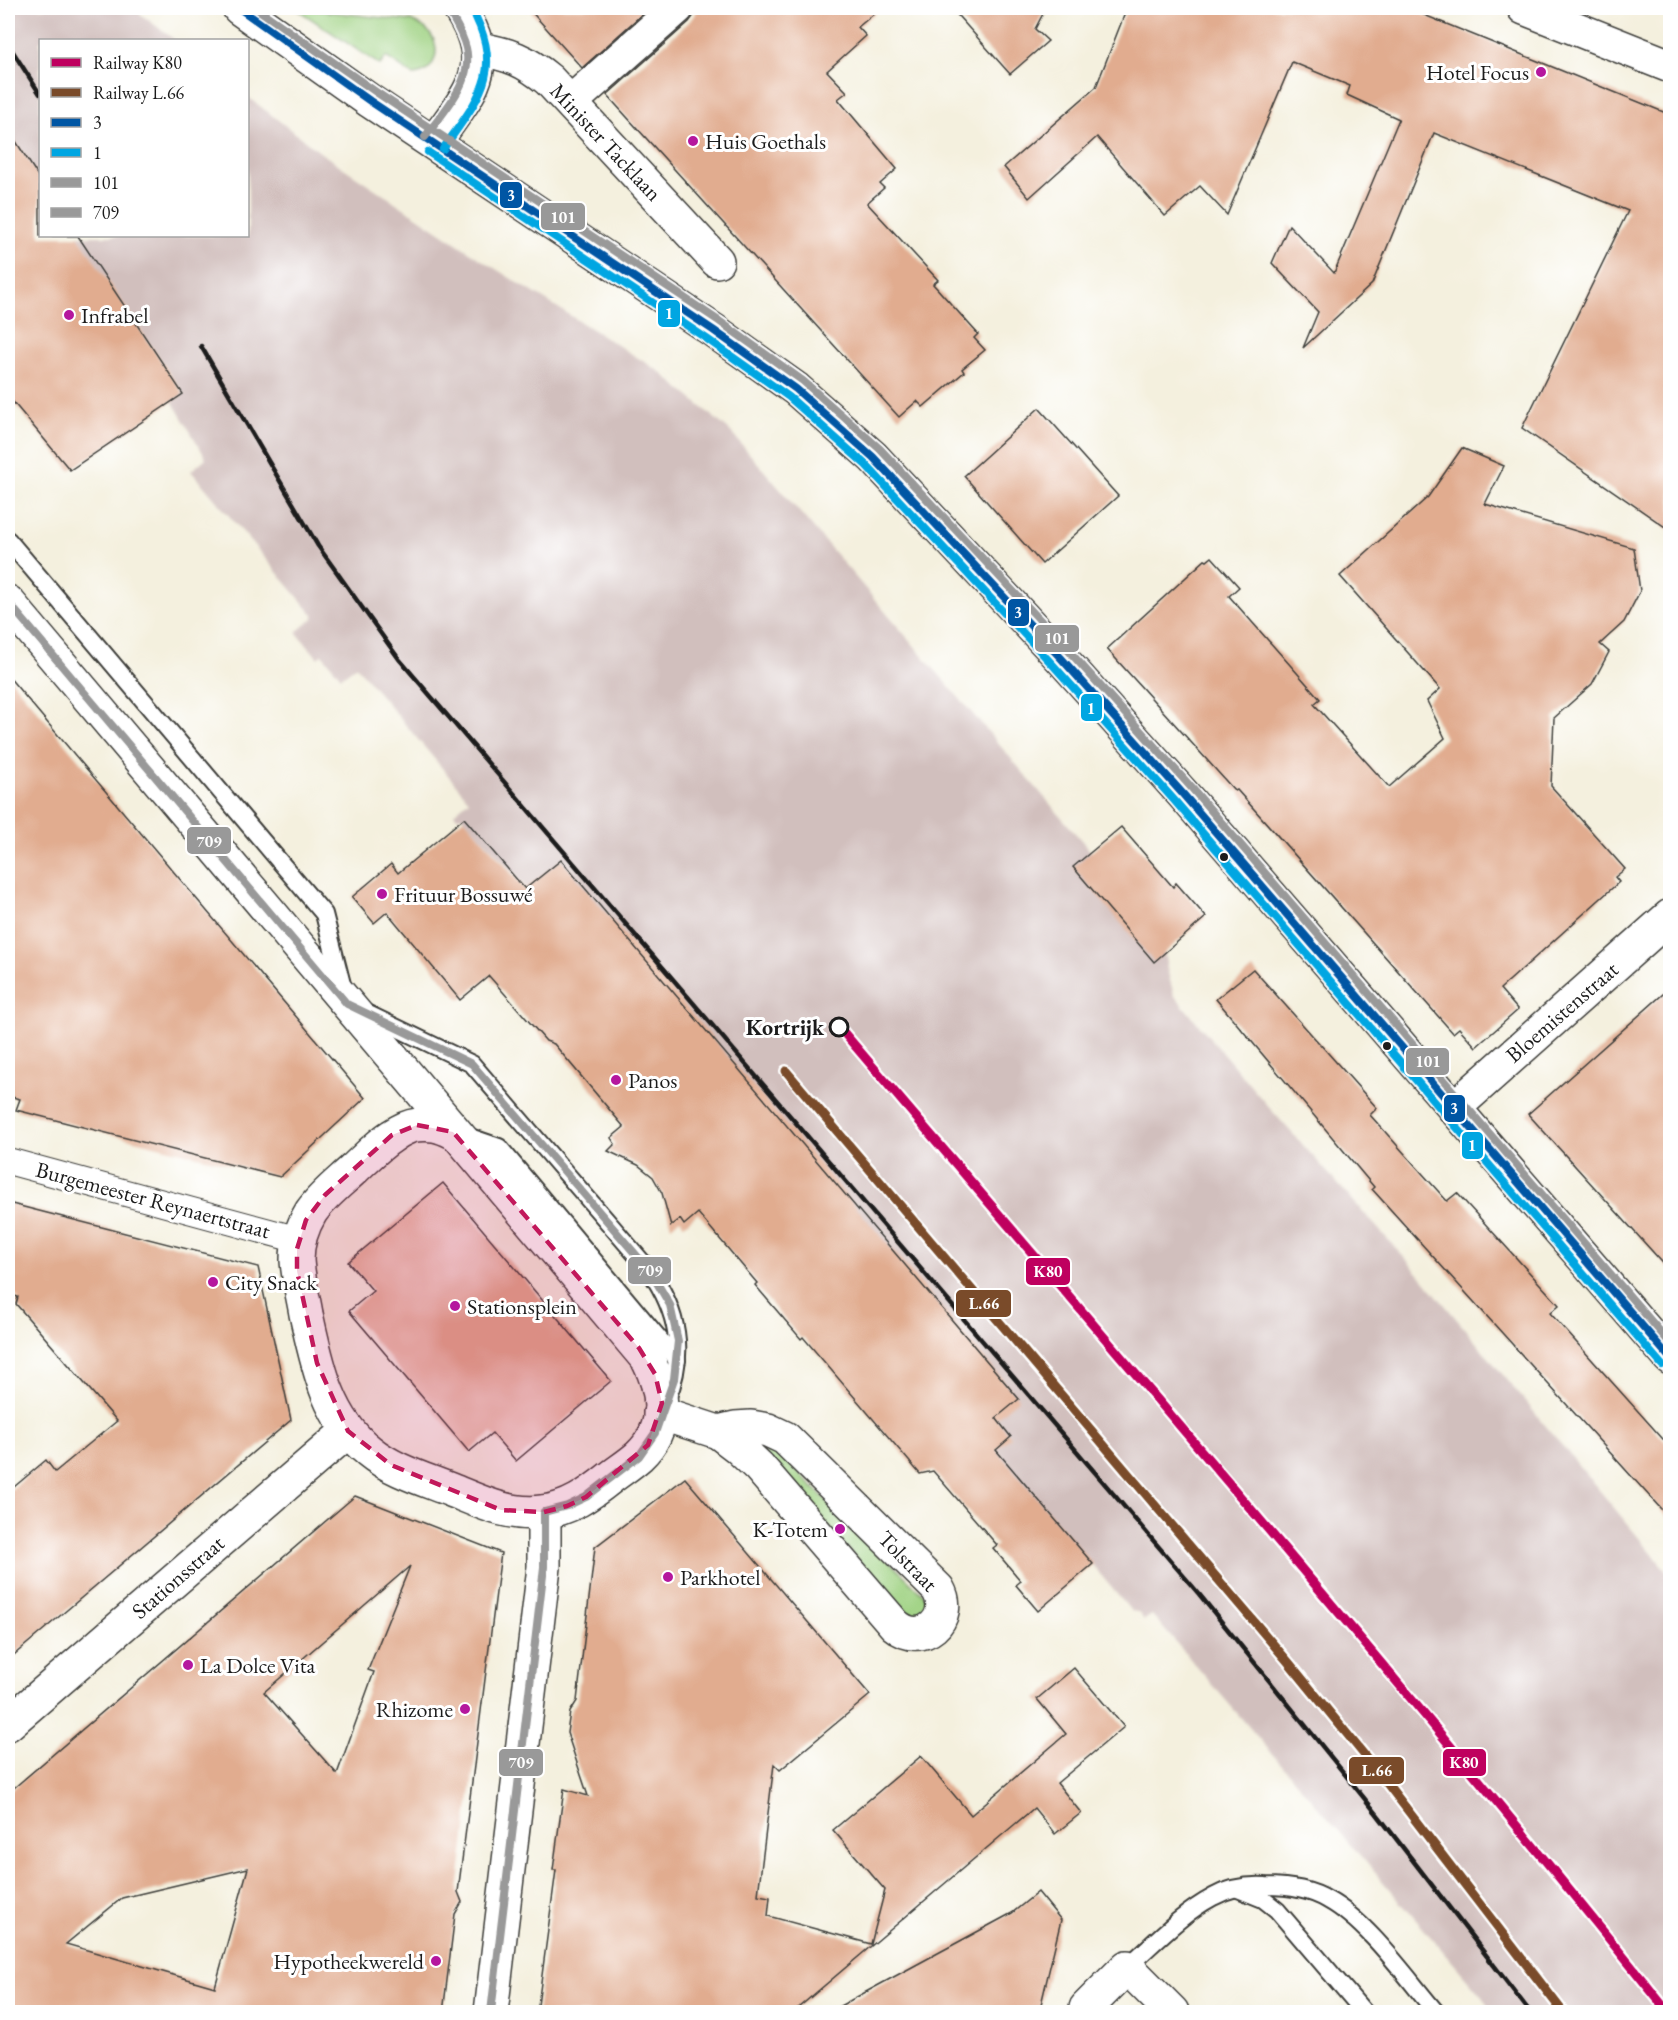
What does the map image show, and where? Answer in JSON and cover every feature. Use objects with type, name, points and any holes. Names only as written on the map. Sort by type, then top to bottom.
[{"type":"street","points":[[239,8],[370,101],[712,330],[796,389],[873,457],[1061,658],[1182,792],[1671,1358]]},
{"type":"street","points":[[434,143],[470,91],[477,71],[478,49],[468,21],[459,8]]},
{"type":"street","points":[[571,102],[677,8]]},
{"type":"street","points":[[1524,8],[1671,66]]},
{"type":"street","name":"Minister Tacklaan","points":[[478,49],[500,52],[529,63],[549,80],[717,261]]},
{"type":"street","points":[[8,602],[453,1132],[639,1348],[655,1374],[662,1403],[655,1433],[639,1456],[586,1497],[567,1506],[544,1512],[522,1513],[501,1510],[406,1472],[369,1451],[348,1431],[336,1411],[317,1363],[297,1271],[297,1249],[306,1220],[318,1203],[392,1136],[409,1127],[426,1124],[436,1125],[453,1132]]},
{"type":"street","name":"Bloemistenstraat","points":[[1454,1108],[1671,916]]},
{"type":"street","name":"Burgemeester Reynaertstraat","points":[[8,1161],[299,1240]]},
{"type":"street","name":"Tolstraat","points":[[660,1413],[718,1432],[739,1448],[759,1467],[895,1625],[906,1632],[917,1634],[936,1623],[944,1607],[938,1589],[785,1438],[768,1430],[752,1427],[718,1432]]},
{"type":"street","name":"Stationsstraat","points":[[8,1724],[348,1431]]},
{"type":"street","points":[[491,2013],[544,1567],[544,1512]]},
{"type":"street","points":[[1084,2013],[1086,2008],[1127,1967],[1172,2013]]},
{"type":"lane","points":[[8,540],[324,914],[347,1004],[472,1064],[650,1271],[670,1305],[678,1341],[677,1360],[668,1397],[660,1413]]},
{"type":"lane","points":[[453,1132],[499,1147],[677,1360]]},
{"type":"lane","points":[[1127,1967],[1192,1910],[1214,1896],[1236,1888],[1279,1886],[1304,1890],[1327,1899],[1349,1914],[1369,1934],[1436,2013]]},
{"type":"lane","points":[[1236,1888],[1250,1892],[1277,1910],[1364,2013]]},
{"type":"highlighted area","points":[[417,1125],[453,1132],[639,1348],[655,1374],[662,1403],[648,1445],[586,1497],[567,1506],[544,1512],[501,1510],[391,1465],[348,1431],[317,1363],[297,1271],[297,1249],[306,1220],[325,1195],[392,1135]]},
{"type":"shaded area","points":[[8,8],[132,8],[174,39],[39,39],[39,177],[8,129]]},
{"type":"shaded area","points":[[249,98],[321,153],[488,264],[659,371],[730,431],[1148,918],[1162,938],[1174,995],[1265,1103],[1419,1274],[1670,1575],[1670,2012],[1492,2012],[1487,2002],[1152,1615],[1144,1620],[1138,1612],[1131,1611],[996,1450],[1011,1437],[996,1418],[464,818],[461,816],[458,818],[454,813],[469,800],[356,666],[341,677],[322,654],[318,658],[296,632],[315,617],[191,471],[206,458],[172,401],[183,393],[79,237],[249,237]]},
{"type":"green space","points":[[295,8],[411,21],[424,28],[433,37],[435,59],[427,70],[413,75],[386,57],[380,65]]},
{"type":"green space","points":[[772,1447],[929,1600],[924,1616],[911,1621],[764,1454]]},
{"type":"building","points":[[528,8],[649,8],[582,68]]},
{"type":"building","points":[[695,8],[881,8],[858,27],[866,36],[827,71],[847,92],[838,99],[897,169],[880,184],[884,188],[867,203],[938,280],[933,284],[978,334],[974,338],[985,350],[962,369],[964,372],[923,407],[917,401],[899,417],[607,95],[689,22],[695,14]]},
{"type":"building","points":[[951,8],[1046,8],[1035,29],[1048,41],[1010,74]]},
{"type":"building","points":[[1127,8],[1407,8],[1671,115],[1671,531],[1522,428],[1628,211],[1434,133],[1372,284],[1303,348],[1318,312],[1272,263],[1289,225],[1334,273],[1399,119],[1347,95],[1350,86],[1292,62],[1227,215],[1200,186],[1165,216],[1097,137],[1029,198],[1004,167],[1096,87]]},
{"type":"building","name":"Infrabel","points":[[8,129],[39,177],[39,237],[79,237],[183,394],[70,470],[8,396]]},
{"type":"building","points":[[1039,408],[1118,496],[1042,564],[964,476]]},
{"type":"building","points":[[1462,448],[1504,466],[1485,504],[1634,548],[1640,591],[1624,622],[1600,644],[1609,652],[1592,684],[1554,718],[1551,786],[1625,869],[1615,877],[1619,882],[1500,989],[1518,1010],[1476,1047],[1459,1028],[1453,1033],[1237,790],[1235,791],[1107,649],[1205,560],[1212,557],[1239,587],[1229,596],[1320,699],[1314,704],[1389,787],[1445,738],[1427,701],[1440,689],[1340,576],[1428,497]]},
{"type":"building","points":[[8,676],[365,1098],[280,1177],[16,1110],[20,1099],[8,1096]]},
{"type":"building","name":"Kortrijk","points":[[464,818],[525,889],[561,860],[1019,1399],[996,1418],[1011,1437],[996,1450],[1093,1564],[1038,1611],[1016,1585],[1021,1581],[993,1548],[997,1545],[933,1471],[920,1474],[803,1337],[801,1339],[755,1285],[757,1283],[698,1213],[684,1225],[680,1219],[671,1226],[662,1193],[653,1177],[638,1165],[608,1151],[615,1144],[611,1138],[624,1127],[554,1044],[546,1041],[489,976],[460,1000],[387,912],[374,923],[352,897],[391,864],[398,873]]},
{"type":"building","points":[[1121,827],[1173,887],[1176,883],[1206,917],[1154,962],[1073,867]]},
{"type":"building","points":[[1253,969],[1377,1108],[1370,1115],[1447,1201],[1457,1193],[1559,1305],[1550,1313],[1671,1448],[1671,1520],[1372,1189],[1374,1187],[1216,999]]},
{"type":"building","points":[[1671,987],[1671,1272],[1528,1114]]},
{"type":"building","name":"Stationsplein","points":[[443,1183],[611,1381],[516,1461],[492,1433],[469,1452],[349,1311],[373,1291],[348,1262]]},
{"type":"building","points":[[8,1203],[258,1267],[291,1420],[8,1660],[8,1492],[46,1460],[55,1472],[117,1421],[16,1304],[18,1297],[8,1294]]},
{"type":"building","points":[[685,1478],[870,1695],[780,1770],[774,1764],[758,1895],[770,1897],[768,1916],[871,1944],[885,1890],[833,1830],[921,1756],[971,1815],[1066,1734],[1037,1699],[1074,1668],[1124,1727],[1057,1783],[1081,1813],[1055,1834],[1034,1808],[792,2013],[537,2013],[564,1789],[588,1796],[567,1733],[570,1712],[577,1701],[595,1547]]},
{"type":"building","points":[[355,1496],[501,1553],[458,1892],[462,1902],[455,1914],[443,2013],[8,2013],[8,1793]],"holes":[[[410,1566],[368,1670],[374,1672],[337,1774],[264,1692]],[[248,1868],[215,1987],[66,1944],[122,1898]]]},
{"type":"building","points":[[1038,1892],[1061,1920],[1039,2013],[827,2013],[1012,1913]]},
{"type":"railway","points":[[8,44],[39,92]]},
{"type":"railway","points":[[201,346],[318,546],[399,659],[1199,1594],[1377,1814],[1530,2012]]},
{"type":"rail line","name":"K80","points":[[839,1027],[1361,1639],[1668,2012]]},
{"type":"rail line","name":"L.66","points":[[786,1071],[1290,1664],[1379,1773],[1563,2012]]},
{"type":"transit line","name":"3","points":[[239,8],[370,101],[713,330],[796,389],[873,457],[1061,658],[1182,793],[1670,1358]]},
{"type":"transit line","name":"101","points":[[256,8],[376,92],[719,321],[803,381],[880,449],[1069,651],[1190,786],[1670,1343]]},
{"type":"transit line","name":"1","points":[[443,149],[477,98],[484,83],[487,66],[486,49],[481,30],[471,8]]},
{"type":"transit line","name":"101","points":[[425,137],[455,96],[466,72],[466,48],[450,13]]},
{"type":"transit line","name":"1","points":[[428,152],[707,339],[789,397],[866,465],[1053,665],[1174,800],[1662,1365]]},
{"type":"transit line","name":"709","points":[[8,602],[347,1004],[472,1064],[650,1271],[670,1305],[678,1341],[674,1379],[655,1433],[639,1456],[586,1497],[567,1506],[544,1512]]},
{"type":"transit line","name":"709","points":[[491,2012],[544,1567],[544,1512]]},
{"type":"place","name":"Hotel Focus","points":[[1541,72]]},
{"type":"place","name":"Huis Goethals","points":[[693,141]]},
{"type":"place","name":"Infrabel","points":[[69,315]]},
{"type":"place","name":"Frituur Bossuwé","points":[[382,894]]},
{"type":"place","name":"Kortrijk","points":[[839,1027]]},
{"type":"place","name":"Panos","points":[[616,1080]]},
{"type":"place","name":"City Snack","points":[[213,1282]]},
{"type":"place","name":"Stationsplein","points":[[455,1306]]},
{"type":"place","name":"K-Totem","points":[[840,1529]]},
{"type":"place","name":"Parkhotel","points":[[668,1577]]},
{"type":"place","name":"La Dolce Vita","points":[[188,1665]]},
{"type":"place","name":"Rhizome","points":[[465,1709]]},
{"type":"place","name":"Hypotheekwereld","points":[[436,1961]]}]
